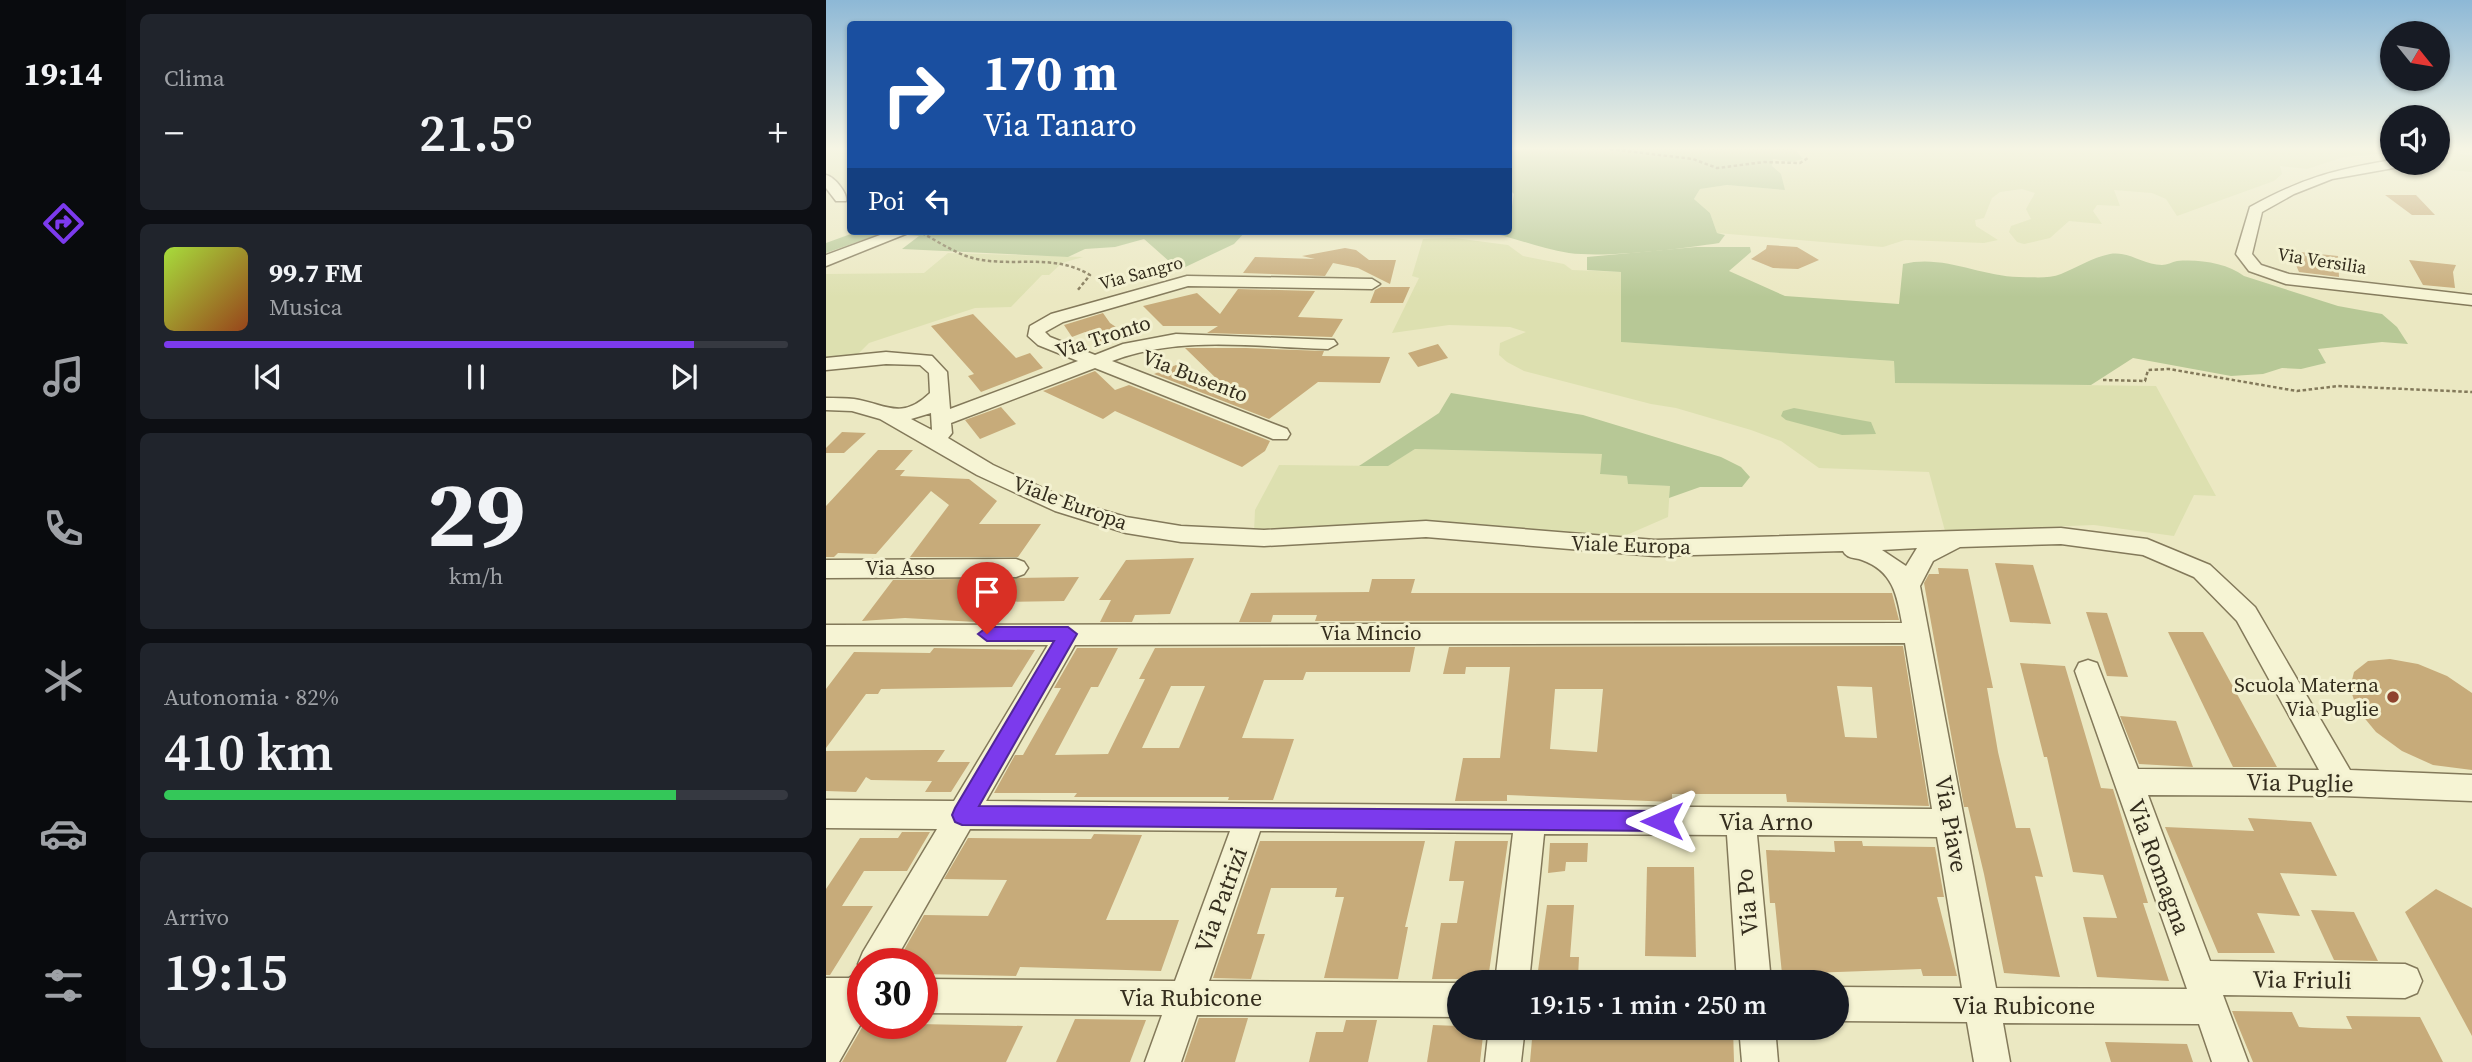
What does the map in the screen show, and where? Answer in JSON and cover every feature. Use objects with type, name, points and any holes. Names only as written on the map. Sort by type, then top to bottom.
[{"type":"street","name":"Via Versilia","points":[[2275,199],[2255,210],[2244,254],[2255,268],[2286,279],[2472,300]]},
{"type":"street","points":[[826,261],[894,235]]},
{"type":"street","name":"Via Sangro","points":[[1094,362],[1041,339],[1036,330],[1057,318],[1187,281],[1372,285]]},
{"type":"street","name":"Via Tronto","points":[[941,420],[1142,344],[1170,339],[1328,344]]},
{"type":"street","points":[[826,364],[886,358],[925,360],[938,372],[942,393],[943,443]]},
{"type":"street","name":"Via Busento","points":[[1094,362],[1280,434]]},
{"type":"street","points":[[894,418],[922,410],[942,393]]},
{"type":"street","name":"Viale Europa","points":[[826,404],[853,405],[894,418],[943,443],[985,470],[1042,498],[1114,522],[1166,532],[1252,538],[1426,529],[1622,547],[2061,536],[2147,547],[2202,571],[2246,614],[2342,783]]},
{"type":"street","points":[[1908,586],[1924,555],[1972,539]]},
{"type":"street","points":[[1820,544],[1880,558],[1901,575],[1908,586]]},
{"type":"street","name":"Via Aso","points":[[826,569],[1016,568]]},
{"type":"street","name":"Via Piave","points":[[1908,586],[1992,1062]]},
{"type":"street","name":"Via Mincio","points":[[826,635],[1916,632]]},
{"type":"street","points":[[884,948],[1068,634]]},
{"type":"street","name":"Via Romagna","points":[[2088,671],[2230,1062]]},
{"type":"street","name":"Via Puglie","points":[[2129,782],[2342,783],[2472,788]]},
{"type":"street","name":"Via Arno","points":[[826,814],[1951,823]]},
{"type":"street","name":"Via Patrizi","points":[[1163,1062],[1250,818]]},
{"type":"street","points":[[1513,970],[1530,820]]},
{"type":"street","name":"Via Po","points":[[1741,822],[1753,970]]},
{"type":"street","name":"Via Friuli","points":[[2205,993],[2405,981]]},
{"type":"street","name":"Via Rubicone","points":[[1849,1004],[1982,1005],[2205,993]]},
{"type":"street","name":"Via Rubicone","points":[[938,996],[1447,1000]]},
{"type":"street","points":[[826,1049],[847,1004]]},
{"type":"street","points":[[1503,1062],[1506,1040]]},
{"type":"street","points":[[1759,1040],[1760,1062]]},
{"type":"path","points":[[924,235],[954,251],[982,260],[1055,261],[1073,265],[1090,275],[1077,291]]},
{"type":"path","points":[[2103,380],[2145,381],[2148,370],[2169,369],[2297,391],[2338,386],[2472,392]]},
{"type":"green space","points":[[1513,199],[1694,199],[1710,213],[1717,233],[1725,235],[1719,243],[1685,248],[1603,254],[1569,253],[1499,235],[1512,235]]},
{"type":"green space","points":[[1694,199],[1992,199],[1984,218],[1975,220],[1976,226],[1998,240],[1984,243],[1905,240],[1883,247],[1717,233],[1710,213]]},
{"type":"green space","points":[[2032,199],[2117,199],[2120,206],[2097,205],[2093,211],[2102,224],[2069,221],[2050,238],[2024,244],[2017,242],[2009,232],[2011,226],[2031,219],[2026,209]]},
{"type":"green space","points":[[2165,199],[2225,199],[2177,216]]},
{"type":"green space","points":[[848,235],[877,235],[826,253],[826,243]]},
{"type":"green space","points":[[907,235],[1242,235],[1234,244],[1179,270],[1144,239],[1115,247],[1085,249],[1068,257],[902,249],[919,236]]},
{"type":"green space","points":[[1454,238],[1508,245],[1523,256],[1564,264],[1572,270],[1621,272],[1622,342],[1894,361],[1895,383],[2156,386],[2216,496],[2194,495],[2174,536],[2094,525],[1945,531],[1929,472],[1819,468],[1781,441],[1751,430],[1676,408],[1524,371],[1499,355],[1500,343],[1526,332],[1510,327],[1449,325],[1392,333],[1419,278],[1412,276],[1423,239]]},
{"type":"green space","points":[[1696,247],[1750,247],[1751,252],[1729,271],[1785,296],[1899,304],[1903,264],[1947,263],[2004,276],[2051,277],[2110,254],[2124,254],[2162,265],[2177,261],[2203,261],[2338,306],[2382,314],[2397,327],[2408,344],[2382,342],[2318,349],[2326,363],[2301,369],[2282,368],[2263,374],[2231,376],[2133,358],[2091,385],[1895,383],[1894,361],[1621,342],[1621,272],[1587,270],[1587,257]]},
{"type":"green space","points":[[948,253],[1083,257],[1062,263],[1049,275],[1042,275],[1011,307],[975,308],[869,343],[854,358],[826,362],[826,274],[924,273]]},
{"type":"green space","points":[[1451,393],[1583,415],[1721,457],[1741,467],[1750,477],[1742,487],[1700,487],[1669,498],[1670,486],[1628,484],[1627,476],[1600,474],[1602,454],[1415,449],[1388,466],[1359,466],[1439,413]]},
{"type":"green space","points":[[1794,408],[1871,422],[1876,434],[1842,435],[1786,420],[1781,416],[1783,411]]},
{"type":"green space","points":[[1415,449],[1603,454],[1600,474],[1628,476],[1628,484],[1670,486],[1668,517],[1622,537],[1254,532],[1255,510],[1279,465],[1387,466]]},
{"type":"building","points":[[2390,199],[2419,199],[2435,215],[2412,215]]},
{"type":"building","points":[[1767,245],[1797,247],[1819,260],[1798,269],[1773,268],[1751,259],[1766,249]]},
{"type":"building","points":[[1345,248],[1356,250],[1369,260],[1396,260],[1390,284],[1358,268],[1333,263],[1325,276],[1243,273],[1255,257],[1315,259],[1302,256]]},
{"type":"building","points":[[2290,251],[2338,256],[2339,277],[2299,272]]},
{"type":"building","points":[[2409,260],[2456,265],[2453,272],[2455,288],[2423,285]]},
{"type":"building","points":[[1381,287],[1410,287],[1403,303],[1370,303],[1375,290]]},
{"type":"building","points":[[1238,289],[1315,291],[1298,317],[1343,319],[1332,337],[1207,333],[1218,326],[1163,326],[1143,306],[1197,293],[1220,314]]},
{"type":"building","points":[[1103,313],[1110,323],[1128,335],[1106,345],[1085,332],[1072,337],[1064,325]]},
{"type":"building","points":[[973,314],[1016,358],[1030,353],[1043,368],[981,392],[968,376],[974,374],[931,326]]},
{"type":"building","points":[[1438,344],[1448,358],[1418,367],[1408,353]]},
{"type":"building","points":[[1185,348],[1324,351],[1322,356],[1390,357],[1380,383],[1318,382],[1269,419],[1154,374],[1176,365],[1217,390],[1222,384]]},
{"type":"building","points":[[1095,371],[1115,390],[1129,385],[1270,441],[1265,451],[1242,467],[1115,411],[1103,419],[1043,391]]},
{"type":"building","points":[[1001,407],[1016,424],[980,439],[965,420]]},
{"type":"building","points":[[842,432],[866,433],[844,453],[826,453],[826,448]]},
{"type":"building","points":[[878,450],[913,450],[895,470],[905,470],[900,476],[969,479],[997,501],[979,524],[1041,524],[1018,557],[910,557],[949,505],[931,491],[876,554],[838,553],[834,557],[826,557],[826,506]]},
{"type":"building","points":[[1194,558],[1170,614],[1135,615],[1132,622],[1100,622],[1111,600],[1099,600],[1126,560]]},
{"type":"building","points":[[1995,563],[2033,565],[2051,624],[2010,622]]},
{"type":"building","points":[[1938,568],[1968,569],[1993,688],[1987,688],[1998,752],[2016,828],[2030,828],[2043,877],[2035,876],[2060,977],[2004,973],[1968,807],[1964,807],[1924,583],[1929,574],[1939,574]]},
{"type":"building","points":[[1079,577],[1064,601],[989,602],[976,622],[905,618],[862,621],[893,580]]},
{"type":"building","points":[[1372,579],[1415,579],[1411,593],[1892,593],[1899,620],[1315,621],[1317,615],[1273,615],[1271,622],[1239,622],[1251,593],[1369,592]]},
{"type":"building","points":[[2086,612],[2107,613],[2128,677],[2107,676]]},
{"type":"building","points":[[2168,632],[2203,632],[2277,767],[2233,767]]},
{"type":"building","points":[[1903,646],[1929,806],[1787,802],[1786,794],[1672,794],[1672,802],[1507,795],[1507,801],[1455,801],[1463,758],[1500,758],[1510,667],[1466,667],[1465,674],[1443,674],[1449,647]],"holes":[[[1837,686],[1872,687],[1877,738],[1845,737]],[[1555,689],[1603,689],[1597,752],[1550,749]]]},
{"type":"building","points":[[1415,647],[1410,672],[1306,672],[1303,680],[1264,680],[1242,738],[1294,739],[1273,800],[994,793],[1015,755],[1023,755],[1061,688],[1054,688],[1077,648],[1118,648],[1098,687],[1091,687],[1055,755],[1108,754],[1145,679],[1139,679],[1155,648]],"holes":[[[1171,686],[1205,686],[1179,748],[1142,748]]]},
{"type":"building","points":[[934,648],[1035,650],[1012,687],[881,689],[878,694],[866,694],[826,748],[826,689],[854,652],[930,653]]},
{"type":"building","points":[[2390,659],[2418,664],[2447,676],[2472,693],[2472,770],[2433,765],[2402,751],[2376,732],[2357,709],[2350,688],[2354,672],[2368,661]]},
{"type":"building","points":[[2020,663],[2065,666],[2101,788],[2113,789],[2148,903],[2143,903],[2169,981],[2097,977],[2083,917],[2117,918],[2103,875],[2073,872],[2047,757],[2044,757]]},
{"type":"building","points":[[2120,716],[2176,721],[2193,767],[2139,764]]},
{"type":"building","points":[[945,750],[937,762],[970,762],[951,792],[925,792],[932,781],[871,780],[866,777],[856,792],[826,791],[826,751]]},
{"type":"building","points":[[2248,818],[2311,822],[2337,876],[2280,873],[2300,916],[2257,913],[2275,953],[2218,953],[2165,827],[2254,831]]},
{"type":"building","points":[[902,832],[930,832],[907,871],[864,871],[842,906],[873,906],[830,975],[826,975],[826,889],[860,838],[898,838]]},
{"type":"building","points":[[1094,834],[1142,835],[1106,920],[1179,920],[1161,971],[1020,967],[1016,976],[938,974],[938,948],[905,948],[924,915],[988,916],[1007,880],[944,879],[968,838],[1091,839]]},
{"type":"building","points":[[1260,841],[1425,841],[1405,927],[1408,927],[1398,979],[1324,978],[1344,897],[1335,897],[1337,888],[1271,888],[1257,934],[1265,934],[1251,979],[1213,978]]},
{"type":"building","points":[[1455,841],[1508,841],[1489,970],[1447,970],[1447,979],[1432,979],[1441,923],[1457,923],[1464,881],[1449,881]]},
{"type":"building","points":[[1834,841],[1862,841],[1863,846],[1935,847],[1944,897],[1937,897],[1957,976],[1923,976],[1921,969],[1782,970],[1775,903],[1770,903],[1766,850],[1835,852]]},
{"type":"building","points":[[1550,843],[1588,843],[1587,862],[1566,862],[1565,871],[1548,873]]},
{"type":"building","points":[[1647,867],[1694,867],[1696,957],[1645,956]]},
{"type":"building","points":[[2436,889],[2472,908],[2472,1036],[2405,912]]},
{"type":"building","points":[[1547,905],[1574,905],[1570,957],[1579,957],[1578,970],[1538,970]]},
{"type":"building","points":[[2311,910],[2354,912],[2378,961],[2334,960]]},
{"type":"building","points":[[2232,1011],[2292,1012],[2299,1027],[2312,1028],[2352,1029],[2346,1016],[2420,1017],[2443,1062],[2253,1062]]},
{"type":"building","points":[[1199,1018],[1248,1018],[1235,1062],[1184,1062]]},
{"type":"building","points":[[1075,1019],[1146,1020],[1130,1062],[1056,1062]]},
{"type":"building","points":[[1346,1020],[1377,1020],[1368,1062],[1309,1062],[1316,1032],[1343,1032]]},
{"type":"building","points":[[938,1024],[1023,1026],[1006,1062],[842,1062],[855,1039],[938,1039]]},
{"type":"building","points":[[1433,1025],[1447,1026],[1447,1040],[1483,1040],[1480,1062],[1427,1062]]},
{"type":"building","points":[[1532,1040],[1733,1040],[1734,1062],[1530,1062]]},
{"type":"building","points":[[2105,1042],[2187,1044],[2193,1062],[2111,1062]]},
{"type":"place","name":"Scuola Materna Via Puglie","points":[[2393,697]]},
{"type":"route","points":[[987,634],[1068,634],[962,815],[1662,821]]}]
